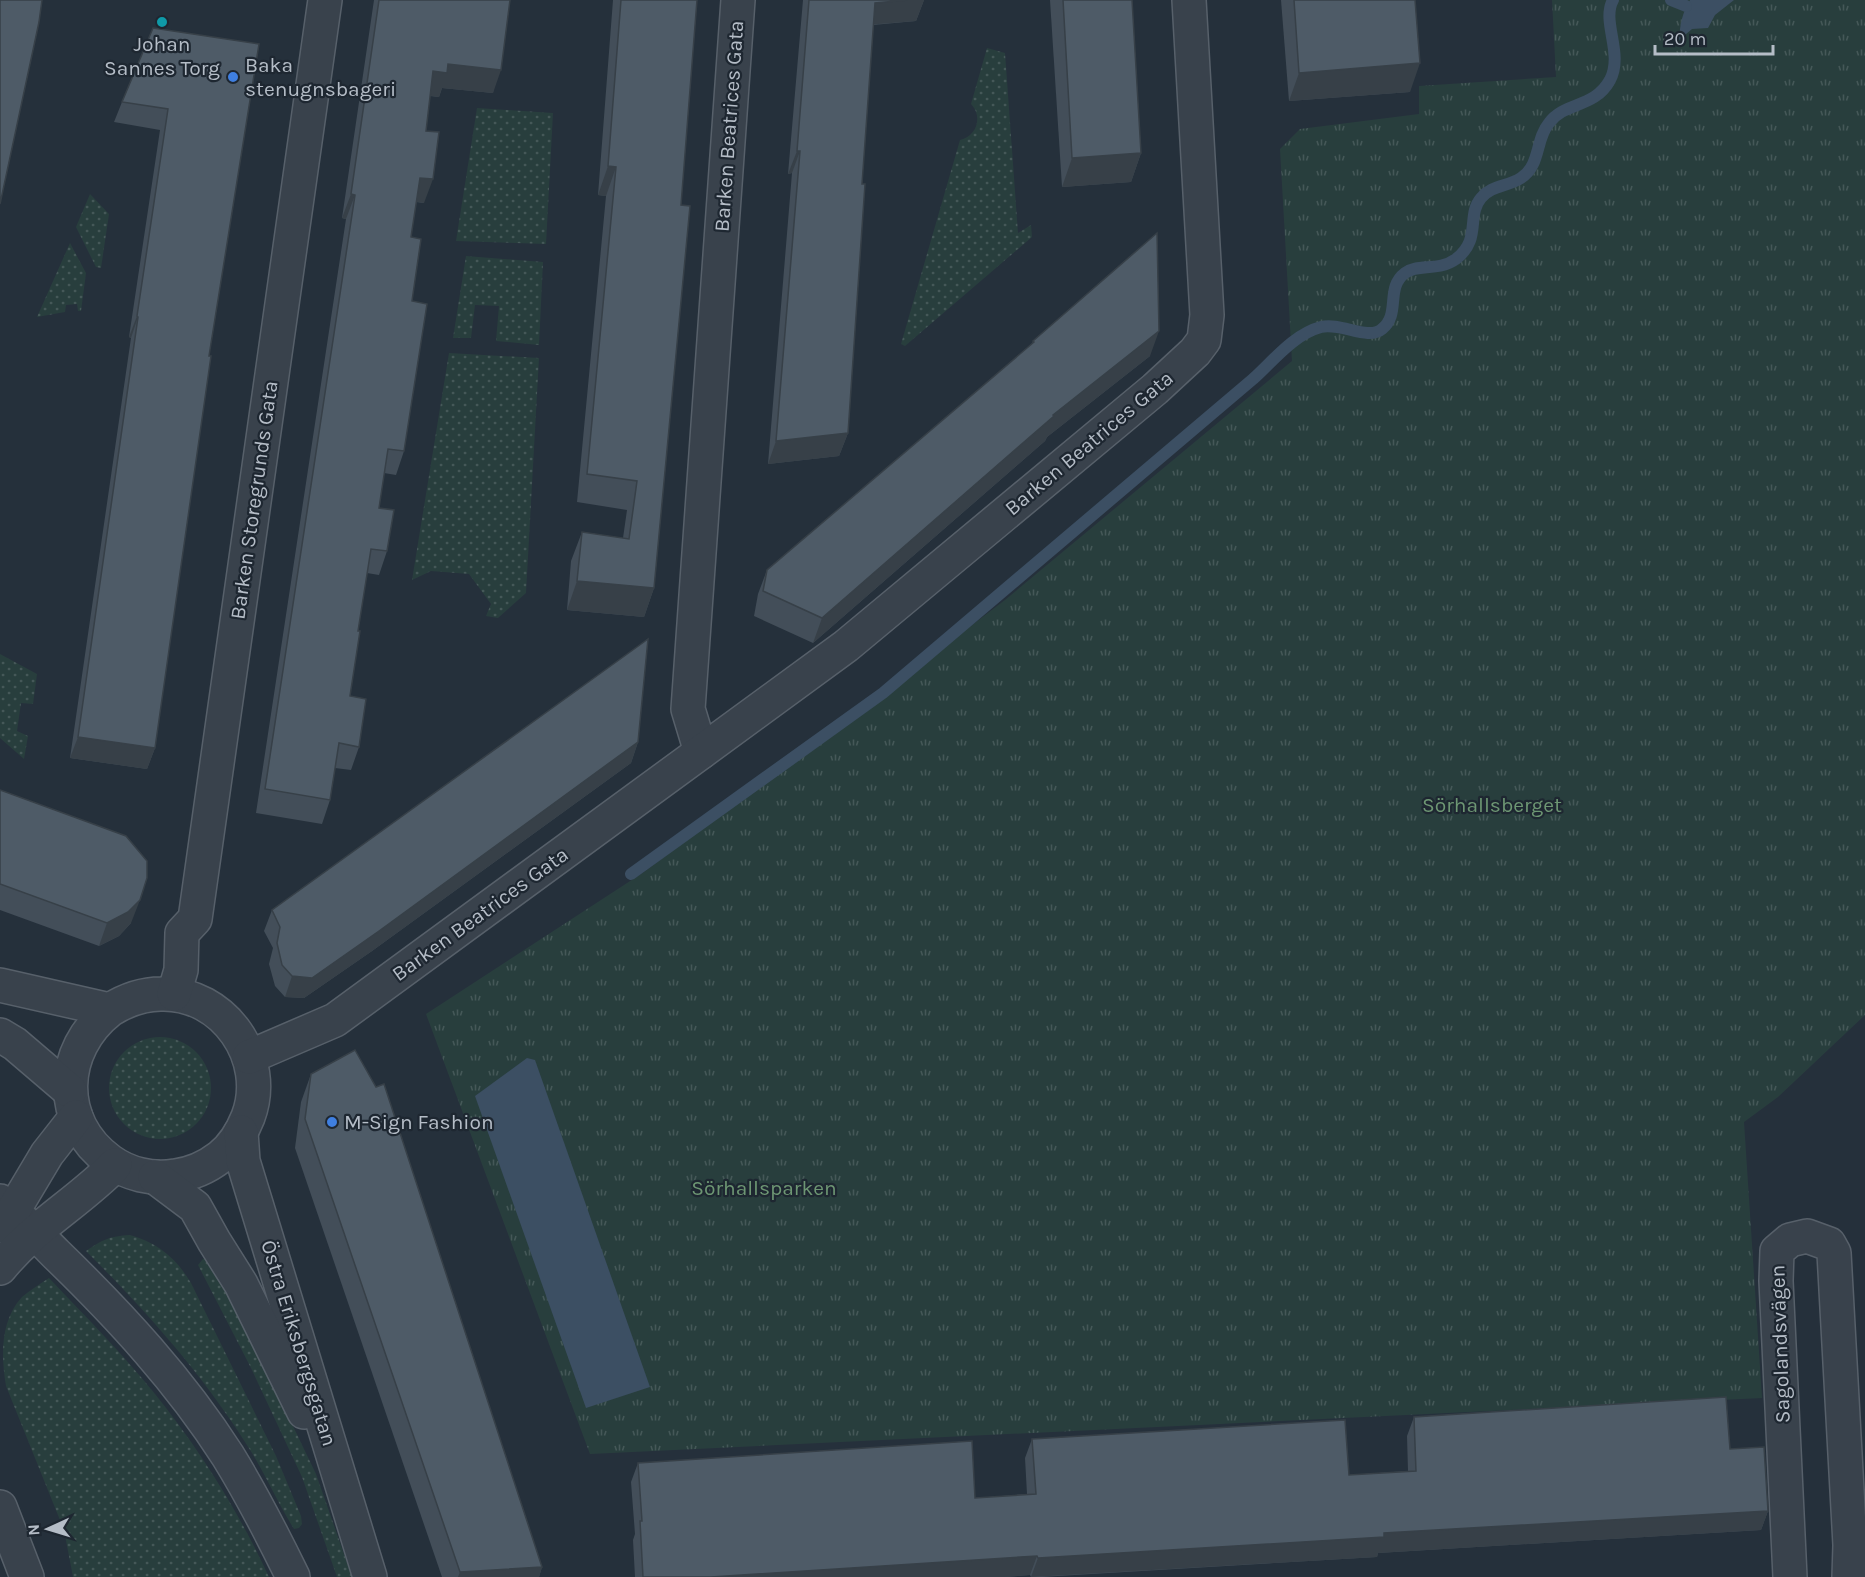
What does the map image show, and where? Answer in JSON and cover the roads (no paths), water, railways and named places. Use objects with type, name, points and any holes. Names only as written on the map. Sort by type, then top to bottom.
[{"type":"street","name":"Barken Storegrunds Gata","points":[[174,994],[182,970],[182,933],[195,919],[325,0]]},
{"type":"street","name":"Barken Beatrices Gata","points":[[701,752],[688,709],[738,0]]},
{"type":"street","name":"Barken Beatrices Gata","points":[[249,1057],[336,1020],[846,646],[1155,389],[1195,352],[1204,340],[1207,315],[1189,5]]},
{"type":"street","points":[[0,985],[110,1010]]},
{"type":"street","points":[[174,994],[199,1001],[220,1015],[238,1034],[249,1057],[254,1089],[250,1111],[241,1132],[220,1157],[200,1169],[178,1176],[155,1177],[135,1173],[115,1165],[96,1149],[81,1129],[73,1104],[73,1066],[80,1044],[94,1024],[110,1010],[142,996],[174,994]]},
{"type":"street","points":[[0,1035],[15,1044],[73,1104]]},
{"type":"street","points":[[0,1268],[12,1217],[73,1104]]},
{"type":"street","name":"Östra Eriksbergsgatan","points":[[241,1132],[243,1161],[367,1564]]},
{"type":"street","points":[[12,1217],[100,1180],[115,1165]]},
{"type":"street","name":"Östra Eriksbergsgatan","points":[[155,1177],[195,1207],[240,1284],[323,1451],[367,1564]]},
{"type":"street","points":[[12,1217],[82,1278],[165,1370],[208,1427],[247,1489],[293,1577]]},
{"type":"street","name":"Sagolandsvägen","points":[[1790,1577],[1776,1281],[1777,1251],[1790,1240],[1807,1236],[1828,1244],[1834,1253],[1855,1555]]},
{"type":"street","points":[[0,1507],[27,1577]]},
{"type":"water","points":[[1690,0],[1734,0],[1715,15],[1708,28],[1692,29],[1679,40],[1682,19]]},
{"type":"water","points":[[527,1058],[535,1060],[650,1387],[586,1408],[475,1096]]},
{"type":"waterway","points":[[631,874],[883,693],[1253,379],[1293,342],[1321,327],[1329,326],[1369,333],[1382,329],[1391,316],[1394,293],[1399,279],[1410,270],[1442,265],[1456,259],[1469,244],[1474,212],[1481,198],[1495,188],[1516,181],[1527,173],[1549,123],[1563,111],[1596,96],[1610,80],[1615,59],[1609,18],[1613,0]]},
{"type":"waterway","points":[[1671,0],[1686,6]]},
{"type":"place","name":"Johan Sannes Torg","points":[[162,22]]},
{"type":"place","name":"Baka stenugnsbageri","points":[[233,77]]},
{"type":"place","name":"M-Sign Fashion","points":[[332,1122]]},
{"type":"park label","name":"Sörhallsberget","points":[[1492,805]]},
{"type":"park label","name":"Sörhallsparken","points":[[764,1188]]}]
